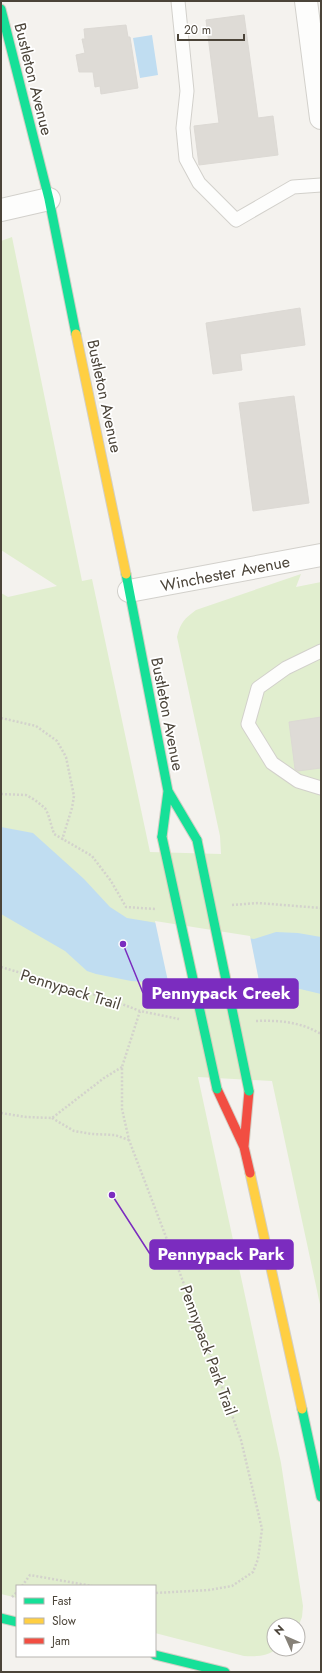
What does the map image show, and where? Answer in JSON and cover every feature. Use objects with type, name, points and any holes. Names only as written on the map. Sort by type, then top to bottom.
[{"type":"main road","name":"Bustleton Avenue","points":[[1,9],[49,199],[168,791],[162,838],[217,1089],[244,1147],[321,1497]]},
{"type":"main road","name":"Bustleton Avenue","points":[[168,791],[196,840],[249,1091],[244,1147]]},
{"type":"main road","points":[[1,1618],[16,1622]]},
{"type":"main road","points":[[156,1655],[182,1667],[225,1672]]},
{"type":"street","points":[[306,1],[321,118]]},
{"type":"street","points":[[1,210],[49,199]]},
{"type":"street","name":"Winchester Avenue","points":[[129,591],[321,555]]},
{"type":"lane","points":[[178,1],[187,91],[183,128],[186,159],[199,183],[236,220],[293,187],[321,185]]},
{"type":"lane","points":[[321,651],[286,668],[258,688],[248,724],[272,763],[298,781],[321,788]]},
{"type":"path","points":[[1,718],[36,726],[57,742],[66,757],[74,796],[72,808],[62,840],[54,834],[44,808],[35,800],[26,795],[1,794]]},
{"type":"path","name":"Pennypack Trail","points":[[1,967],[140,1011]]},
{"type":"path","name":"Pennypack Park Trail","points":[[140,1011],[122,1067],[122,1109],[129,1140],[200,1326],[241,1440],[262,1529],[258,1559],[254,1572],[232,1586],[209,1590],[156,1593]]},
{"type":"path","points":[[52,1118],[104,1078],[122,1067]]},
{"type":"path","points":[[1,1113],[26,1117],[52,1118],[74,1131],[92,1134],[115,1135],[129,1140]]},
{"type":"path","points":[[23,1585],[30,1575],[86,1585]]},
{"type":"green space","points":[[12,237],[82,581],[92,579],[150,852],[221,854],[220,836],[177,637],[181,624],[196,610],[301,574],[296,587],[321,582],[321,1309],[272,1081],[198,1077],[281,1463],[303,1606],[302,1617],[266,1617],[266,1654],[261,1656],[244,1656],[156,1633],[156,1585],[16,1585],[16,1598],[1,1594],[1,593],[8,597],[57,586],[1,550],[1,241]]},
{"type":"water","points":[[152,35],[158,75],[140,78],[133,38]]},
{"type":"water","points":[[1,827],[33,833],[84,879],[110,907],[127,918],[254,939],[276,932],[298,933],[321,937],[321,994],[300,989],[262,989],[131,981],[87,971],[65,951],[1,914]]},
{"type":"pier","points":[[155,921],[250,936],[261,991],[169,986]]},
{"type":"building","points":[[244,15],[258,118],[273,116],[278,155],[199,165],[194,126],[219,123],[206,20]]},
{"type":"building","points":[[126,25],[128,37],[130,37],[138,88],[101,94],[100,86],[95,87],[93,72],[79,72],[76,55],[85,53],[82,39],[85,39],[84,29]]},
{"type":"building","points":[[300,308],[305,345],[240,354],[242,370],[213,374],[206,323]]},
{"type":"building","points":[[294,396],[309,503],[253,511],[239,403]]},
{"type":"building","points":[[321,717],[321,768],[298,771],[295,769],[289,722]]},
{"type":"traffic: fast","points":[[1,9],[49,199],[76,334]]},
{"type":"traffic: fast","points":[[126,574],[168,791],[162,837]]},
{"type":"traffic: fast","points":[[168,791],[197,840]]},
{"type":"traffic: fast","points":[[162,837],[217,1089]]},
{"type":"traffic: fast","points":[[197,840],[249,1091]]},
{"type":"traffic: fast","points":[[302,1409],[321,1497]]},
{"type":"traffic: fast","points":[[1,1618],[16,1622]]},
{"type":"traffic: fast","points":[[156,1655],[225,1672]]},
{"type":"traffic: slow","points":[[76,334],[126,574]]},
{"type":"traffic: slow","points":[[250,1173],[302,1409]]},
{"type":"traffic: jam","points":[[217,1089],[244,1147],[250,1173]]},
{"type":"traffic: jam","points":[[244,1146],[249,1091]]},
{"type":"place","name":"Pennypack Creek","points":[[123,944]]},
{"type":"place","name":"Pennypack Park","points":[[112,1195]]}]
